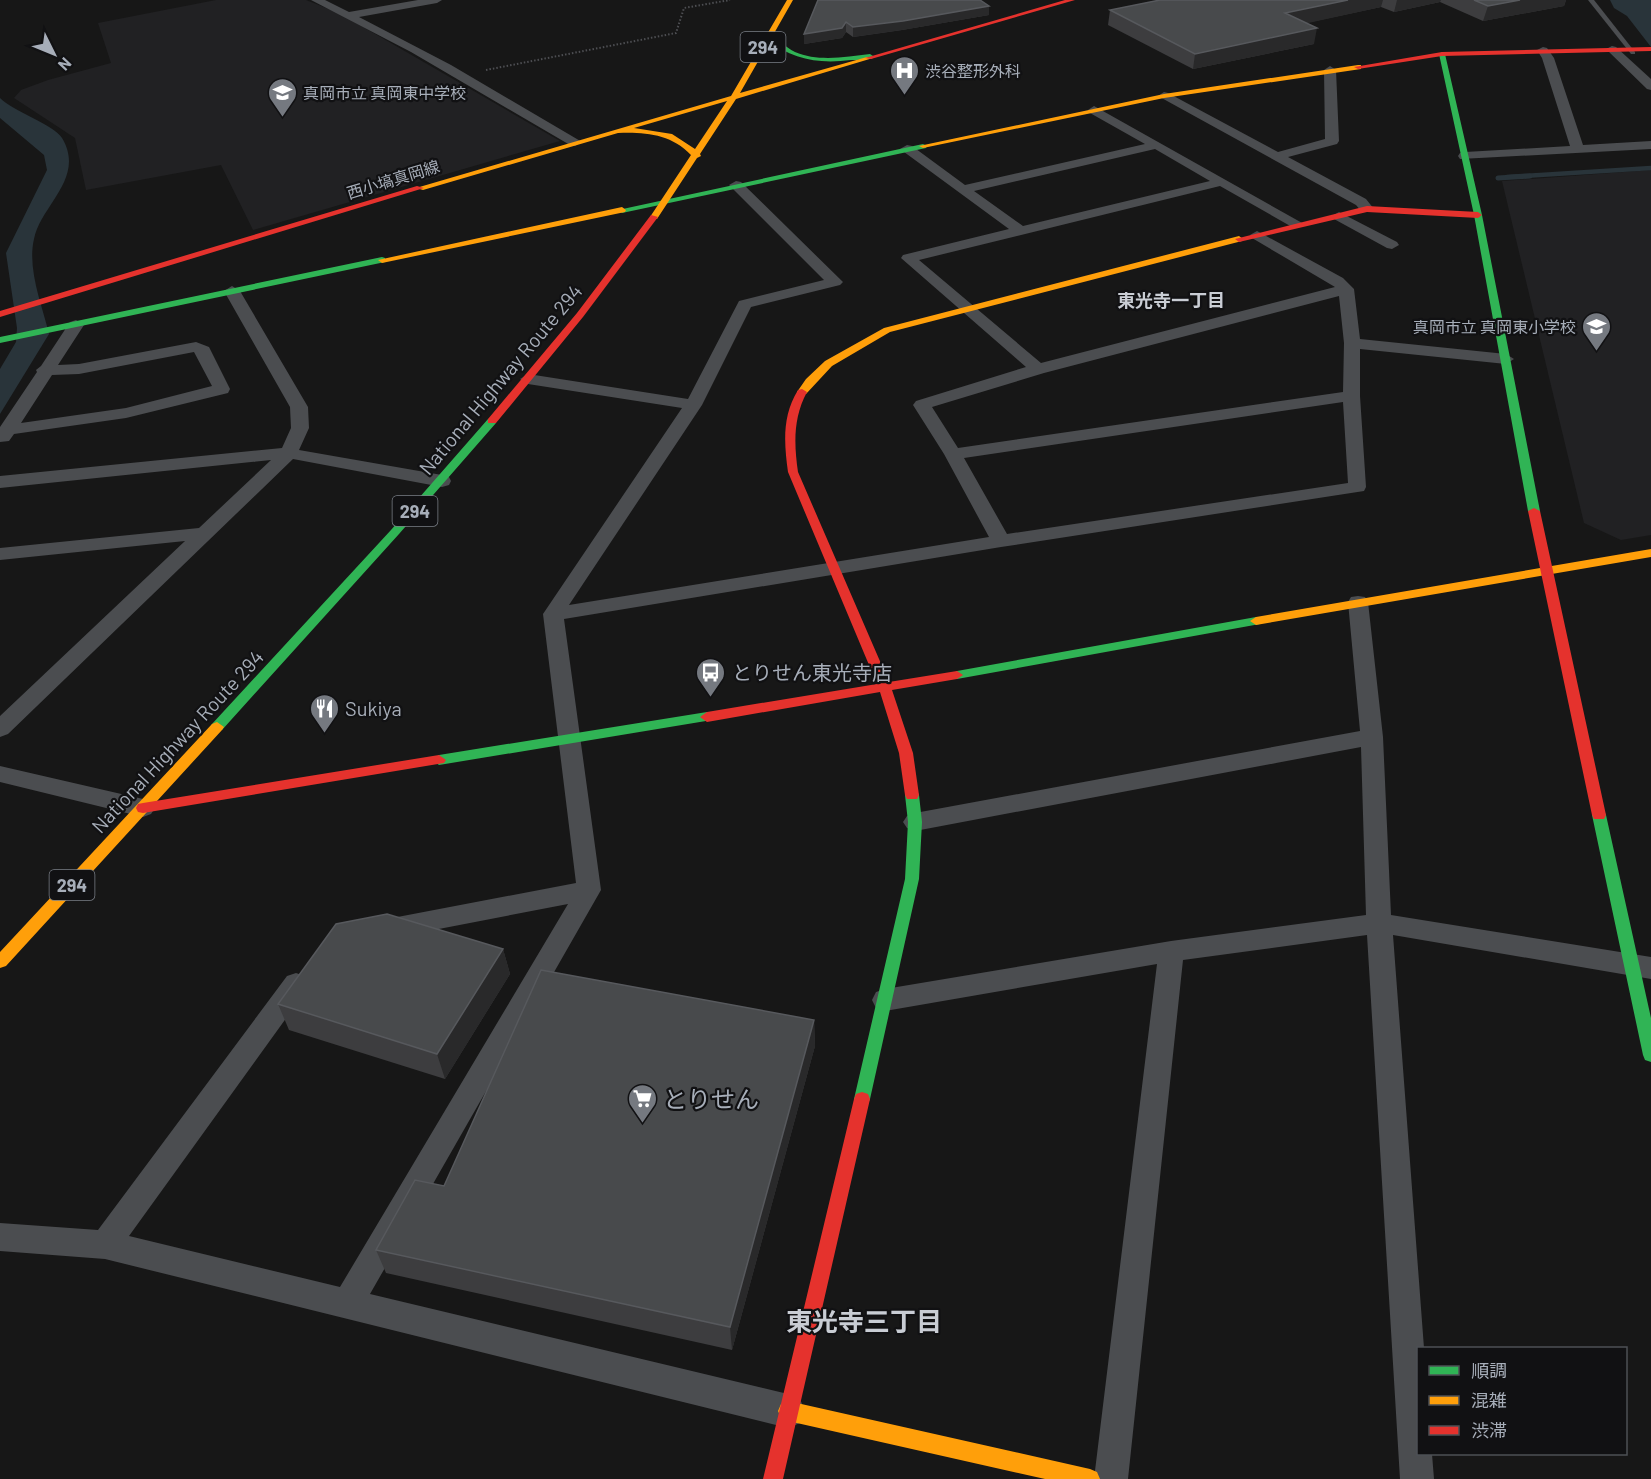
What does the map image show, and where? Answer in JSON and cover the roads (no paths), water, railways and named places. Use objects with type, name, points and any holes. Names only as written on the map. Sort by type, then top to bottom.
[{"type":"main road","name":"National Highway Route 294","points":[[0,962],[442,481],[528,379],[668,199],[737,95],[790,0]]},
{"type":"main road","points":[[769,38],[784,53],[805,59],[836,60],[870,56],[1072,0]]},
{"type":"main road","points":[[0,340],[1164,96],[1442,54],[1543,50],[1638,50]]},
{"type":"main road","points":[[1442,54],[1478,216],[1546,572],[1642,966],[1651,1054]]},
{"type":"main road","name":"西小塙真岡線","points":[[0,314],[870,56]]},
{"type":"main road","points":[[613,131],[655,132],[676,137],[690,146],[697,156]]},
{"type":"main road","points":[[772,1479],[912,879],[915,822],[906,753],[885,688],[793,472],[788,450],[787,428],[797,397],[812,377],[860,343],[887,330],[968,308],[1297,224],[1367,209],[1478,216]]},
{"type":"main road","points":[[143,808],[885,688],[1358,602],[1651,553]]},
{"type":"main road","points":[[788,1411],[1090,1479]]},
{"type":"street","points":[[316,0],[349,15],[460,75],[575,142]]},
{"type":"street","points":[[349,15],[437,0]]},
{"type":"street","points":[[1612,49],[1651,86]]},
{"type":"street","points":[[1543,50],[1548,58],[1578,150]]},
{"type":"street","points":[[1277,156],[1332,141],[1330,70]]},
{"type":"street","points":[[1164,96],[1361,202],[1367,209]]},
{"type":"street","points":[[1094,110],[1297,224]]},
{"type":"street","points":[[964,189],[1157,145]]},
{"type":"street","points":[[1465,156],[1651,145]]},
{"type":"street","points":[[907,149],[1020,230]]},
{"type":"street","points":[[1038,369],[908,258],[1221,182]]},
{"type":"street","points":[[347,1304],[589,890],[553,614],[693,405],[745,304],[835,282],[736,185]]},
{"type":"street","points":[[1339,216],[1392,245]]},
{"type":"street","points":[[553,614],[1000,541],[1357,487],[1351,396],[1352,343],[1346,289],[1338,281],[1257,235]]},
{"type":"street","points":[[1000,541],[953,454],[922,405],[1038,369],[1346,289]]},
{"type":"street","points":[[0,729],[208,533],[289,453],[300,428],[299,407],[232,291]]},
{"type":"street","points":[[4,435],[44,370],[76,325]]},
{"type":"street","points":[[1352,343],[1506,359]]},
{"type":"street","points":[[4,435],[126,413],[222,389],[203,351],[196,347],[79,369],[44,370]]},
{"type":"street","points":[[528,379],[693,405]]},
{"type":"street","points":[[953,454],[1351,396]]},
{"type":"street","points":[[0,482],[289,453],[442,481]]},
{"type":"street","points":[[0,554],[208,533]]},
{"type":"street","points":[[1358,602],[1372,737],[1379,923],[1417,1479]]},
{"type":"street","points":[[915,822],[1372,737]]},
{"type":"street","points":[[0,774],[143,808]]},
{"type":"street","points":[[362,934],[589,890]]},
{"type":"street","points":[[885,1000],[1170,951],[1379,923],[1642,966]]},
{"type":"street","points":[[1111,1479],[1170,951]]},
{"type":"street","points":[[105,1245],[314,959]]},
{"type":"street","points":[[0,1237],[105,1245],[788,1411]]},
{"type":"lane","points":[[1591,0],[1638,50]]},
{"type":"waterway","points":[[1507,177],[1651,168]]},
{"type":"waterway","points":[[1498,178],[1530,176]]},
{"type":"place","name":"渋谷整形外科","points":[[904,96]]},
{"type":"place","name":"真岡市立 真岡東中学校","points":[[282,118]]},
{"type":"place","name":"真岡市立 真岡東小学校","points":[[1597,352]]},
{"type":"place","name":"とりせん東光寺店","points":[[711,698]]},
{"type":"place","name":"Sukiya","points":[[324,734]]},
{"type":"place","name":"とりせん","points":[[642,1124]]},
{"type":"district","name":"東光寺一丁目","points":[[1171,300]]},
{"type":"district","name":"東光寺三丁目","points":[[864,1320]]}]
